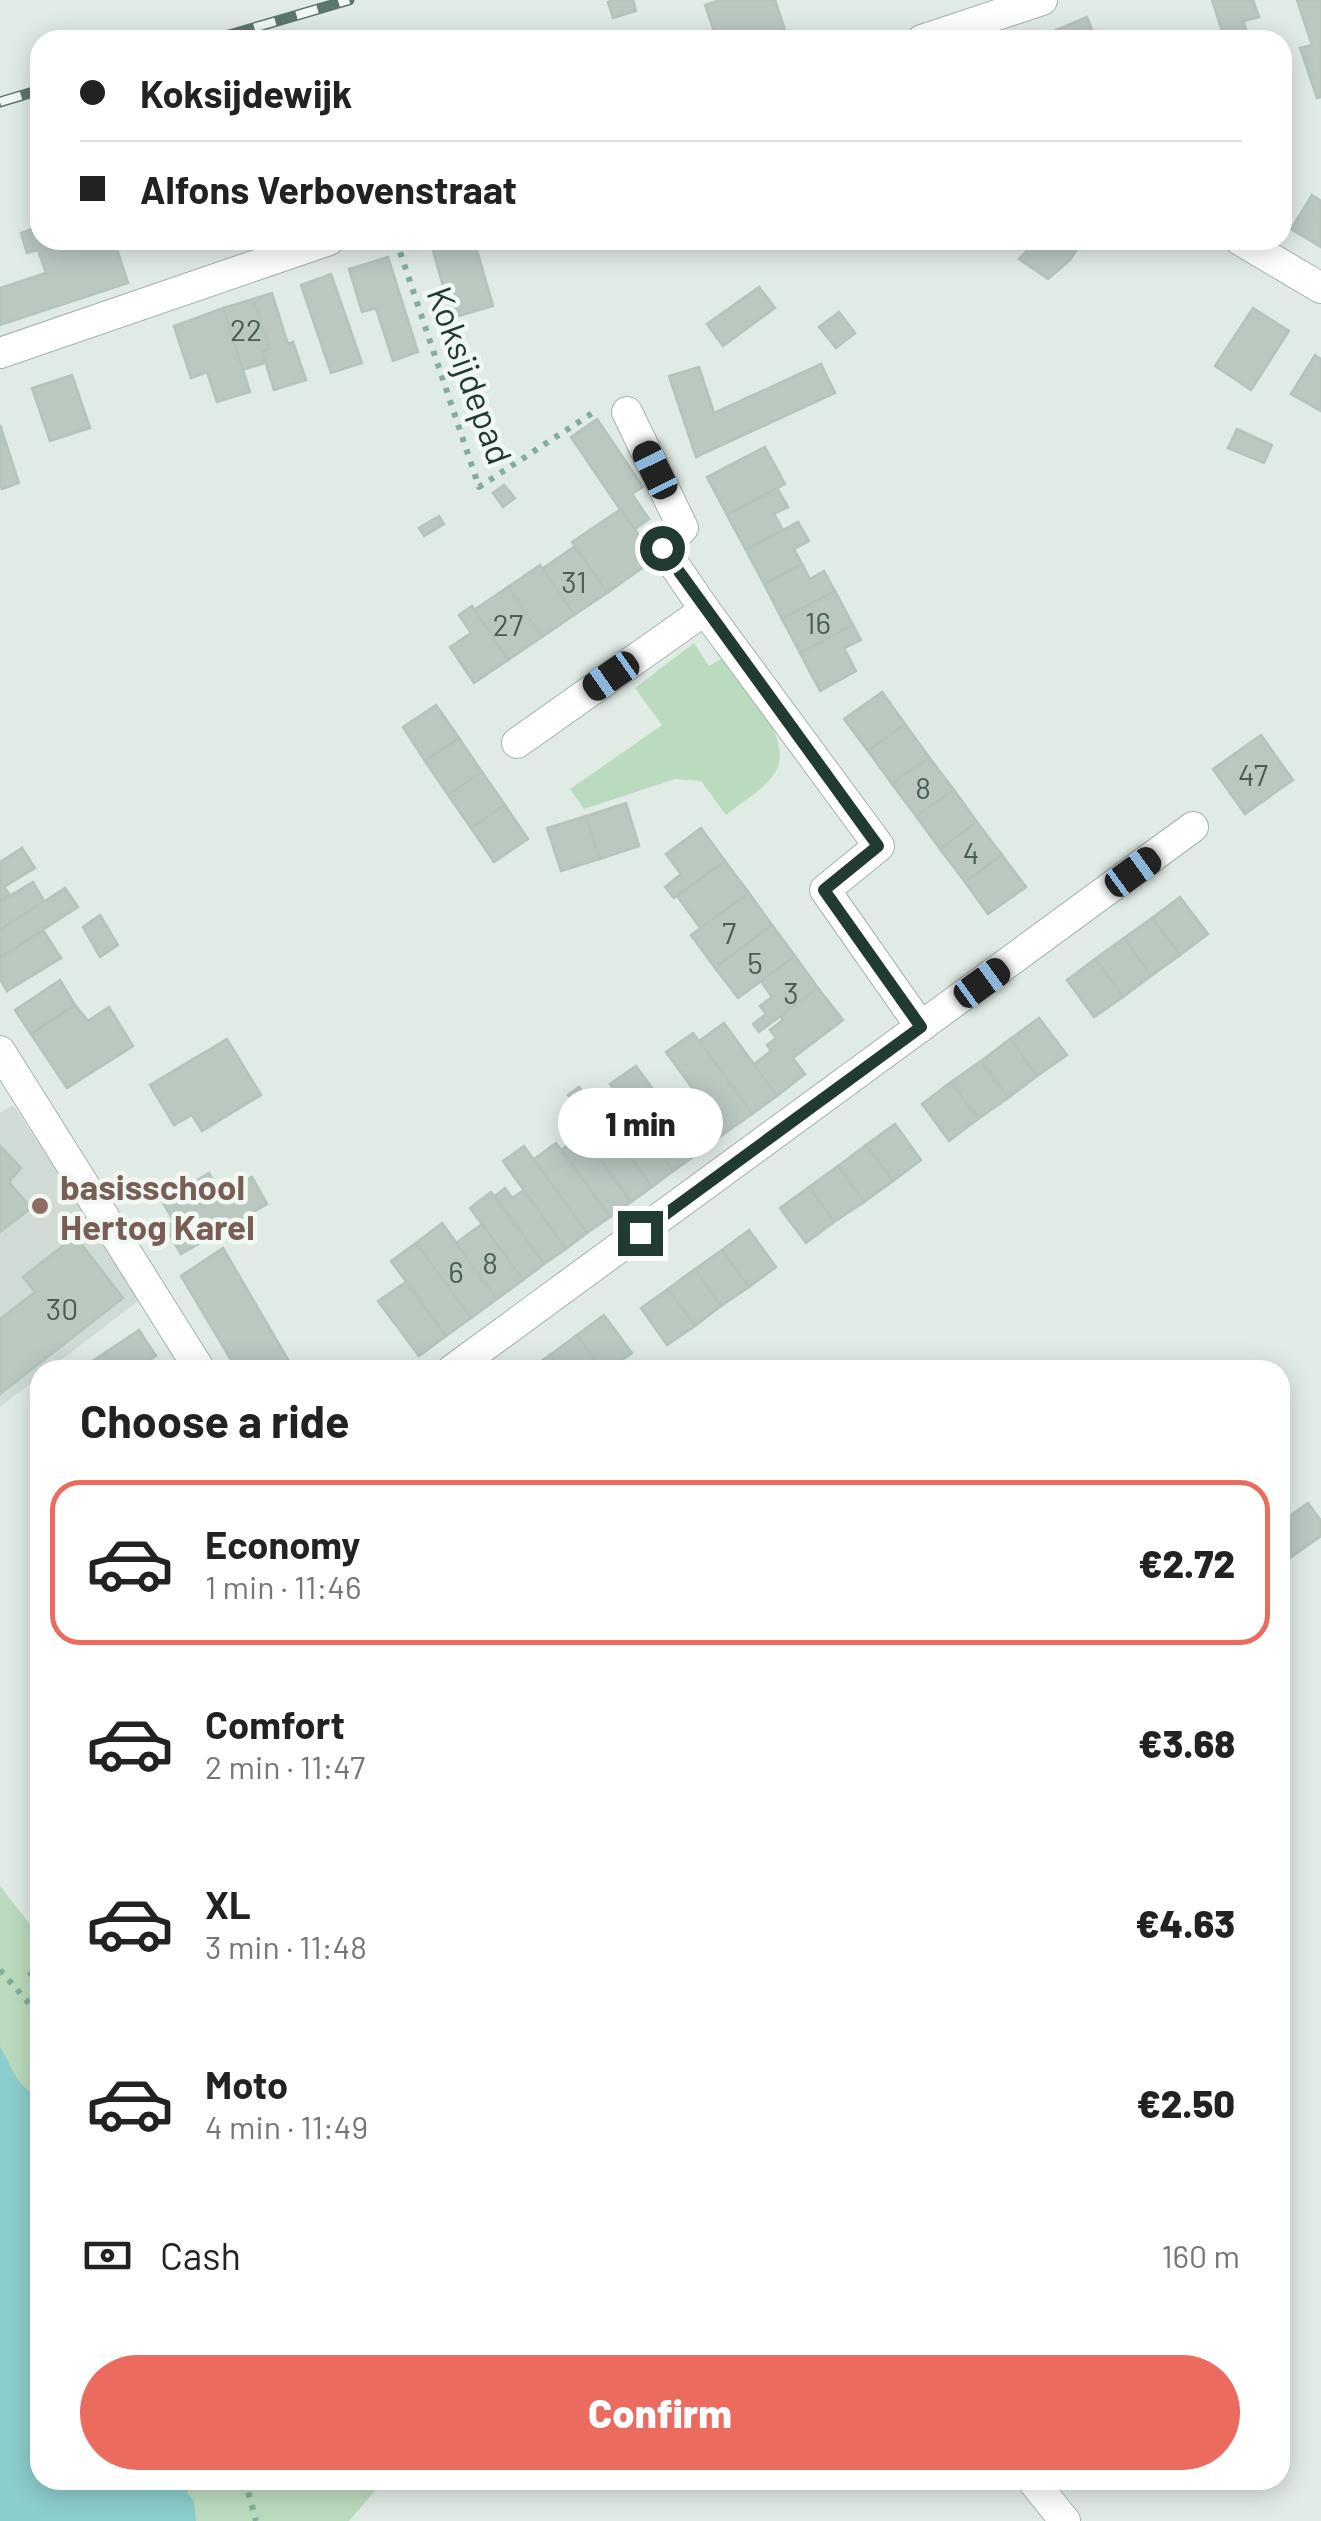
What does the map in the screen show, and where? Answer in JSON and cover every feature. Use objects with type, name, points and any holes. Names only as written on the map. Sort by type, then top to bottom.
[{"type":"street","points":[[952,30],[1042,0]]},
{"type":"street","points":[[0,353],[300,250]]},
{"type":"street","points":[[1257,250],[1321,288]]},
{"type":"street","points":[[627,412],[683,528],[662,548],[878,846],[824,890],[921,1027]]},
{"type":"street","points":[[517,743],[705,610]]},
{"type":"street","points":[[466,1360],[1194,828]]},
{"type":"street","points":[[0,1051],[194,1360]]},
{"type":"street","points":[[1040,2490],[1065,2521]]},
{"type":"path","name":"Koksijdepad","points":[[399,250],[478,487],[600,408],[627,412]]},
{"type":"path","points":[[0,1970],[30,2004]]},
{"type":"path","points":[[248,2490],[256,2521]]},
{"type":"shaded area","name":"basisschool Hertog Karel","points":[[13,1105],[142,1298],[61,1360],[30,1360],[30,1384],[0,1407],[0,1113]]},
{"type":"green space","points":[[694,643],[709,666],[726,656],[755,696],[779,746],[774,774],[726,815],[701,781],[675,779],[584,809],[570,789],[662,725],[635,688]]},
{"type":"green space","points":[[0,1886],[30,1924],[30,2490],[375,2490],[349,2521],[0,2521]]},
{"type":"water","points":[[0,2047],[20,2083],[30,2091],[30,2490],[187,2490],[194,2501],[196,2521],[0,2521]]},
{"type":"building","points":[[633,0],[636,11],[613,18],[608,2]]},
{"type":"building","points":[[720,0],[775,0],[785,30],[714,30],[705,5]]},
{"type":"building","points":[[1212,0],[1253,0],[1259,17],[1243,21],[1246,30],[1222,30]]},
{"type":"building","points":[[1297,0],[1321,0],[1321,97],[1317,98],[1300,48],[1312,45]]},
{"type":"building","points":[[1087,17],[1092,30],[1056,30]]},
{"type":"building","points":[[1312,195],[1321,201],[1321,247],[1292,227]]},
{"type":"building","points":[[30,230],[30,250],[38,250],[27,253],[21,233]]},
{"type":"building","points":[[38,250],[117,250],[128,283],[0,325],[0,288],[46,273]]},
{"type":"building","points":[[433,250],[477,250],[493,306],[452,318]]},
{"type":"building","points":[[1028,250],[1076,250],[1048,279],[1019,259]]},
{"type":"building","points":[[388,257],[418,352],[393,361],[376,308],[362,312],[349,269]]},
{"type":"building","points":[[331,274],[362,363],[331,373],[301,285]]},
{"type":"building","points":[[759,287],[775,308],[723,346],[707,324]]},
{"type":"building","points":[[272,293],[288,344],[293,342],[306,380],[274,390],[262,351],[269,349],[253,299]]},
{"type":"building","points":[[253,299],[269,349],[262,351],[265,363],[242,370],[223,308]]},
{"type":"building","points":[[223,308],[250,392],[217,402],[207,372],[191,378],[174,326]]},
{"type":"building","points":[[1253,308],[1289,331],[1251,390],[1215,366]]},
{"type":"building","points":[[839,312],[855,333],[836,348],[819,327]]},
{"type":"building","points":[[1315,355],[1321,359],[1321,411],[1291,394]]},
{"type":"building","points":[[821,364],[835,393],[696,457],[669,376],[699,367],[714,413]]},
{"type":"building","points":[[72,375],[90,428],[50,441],[32,388]]},
{"type":"building","points":[[597,419],[643,487],[632,494],[649,519],[634,530],[571,437]]},
{"type":"building","points":[[0,425],[19,483],[2,489],[0,485]]},
{"type":"building","points":[[1237,429],[1272,445],[1264,463],[1228,448]]},
{"type":"building","points":[[765,447],[785,484],[727,515],[707,477]]},
{"type":"building","points":[[504,485],[515,498],[503,507],[493,493]]},
{"type":"building","points":[[777,488],[788,507],[774,514],[783,530],[746,550],[727,515]]},
{"type":"building","points":[[621,509],[655,559],[607,593],[572,542]]},
{"type":"building","points":[[439,516],[444,524],[424,536],[419,528]]},
{"type":"building","points":[[798,522],[809,541],[794,549],[802,564],[764,584],[746,550]]},
{"type":"building","points":[[575,546],[607,593],[574,615],[542,569]]},
{"type":"building","points":[[802,564],[810,579],[824,571],[835,591],[782,619],[764,584]]},
{"type":"building","points":[[540,565],[574,615],[542,637],[508,587]]},
{"type":"building","points":[[508,587],[542,637],[508,660],[474,610]]},
{"type":"building","points":[[835,591],[853,625],[800,653],[782,619]]},
{"type":"building","points":[[472,606],[508,660],[474,683],[450,647],[471,633],[459,615]]},
{"type":"building","points":[[853,625],[861,640],[844,648],[856,671],[820,691],[800,653]]},
{"type":"building","points":[[882,692],[905,724],[868,751],[844,719]]},
{"type":"building","points":[[436,705],[459,738],[425,761],[403,727]]},
{"type":"building","points":[[905,724],[929,757],[892,784],[868,751]]},
{"type":"building","points":[[1261,735],[1293,780],[1245,814],[1213,769]]},
{"type":"building","points":[[459,738],[482,772],[448,795],[425,761]]},
{"type":"building","points":[[929,757],[954,790],[916,816],[892,784]]},
{"type":"building","points":[[482,772],[505,805],[471,828],[448,795]]},
{"type":"building","points":[[954,790],[977,822],[940,849],[916,816]]},
{"type":"building","points":[[626,803],[639,846],[600,859],[586,816]]},
{"type":"building","points":[[505,805],[528,839],[494,862],[471,828]]},
{"type":"building","points":[[586,816],[600,859],[561,871],[547,828]]},
{"type":"building","points":[[977,822],[1002,855],[965,882],[940,849]]},
{"type":"building","points":[[701,828],[725,861],[674,898],[665,887],[681,874],[666,854]]},
{"type":"building","points":[[22,848],[35,868],[4,887],[10,895],[0,902],[0,862]]},
{"type":"building","points":[[1002,855],[1026,887],[988,914],[965,882]]},
{"type":"building","points":[[725,861],[749,893],[701,929],[677,896]]},
{"type":"building","points":[[33,882],[44,901],[0,930],[0,902]]},
{"type":"building","points":[[65,888],[78,907],[0,958],[0,930]]},
{"type":"building","points":[[749,893],[772,925],[715,968],[691,935]]},
{"type":"building","points":[[1180,897],[1208,934],[1180,955],[1152,918]]},
{"type":"building","points":[[100,915],[118,945],[100,957],[83,927]]},
{"type":"building","points":[[1152,918],[1180,955],[1151,976],[1124,938]]},
{"type":"building","points":[[772,925],[795,956],[738,998],[715,968]]},
{"type":"building","points":[[43,930],[61,958],[7,991],[0,979],[0,958]]},
{"type":"building","points":[[1124,938],[1151,976],[1123,997],[1095,959]]},
{"type":"building","points":[[795,956],[818,988],[759,1032],[753,1024],[766,1014],[760,1006],[772,997],[761,981]]},
{"type":"building","points":[[1095,959],[1123,997],[1094,1017],[1067,980]]},
{"type":"building","points":[[60,980],[75,1005],[31,1034],[15,1010]]},
{"type":"building","points":[[818,988],[843,1020],[793,1058],[805,1074],[777,1096],[754,1064],[771,1051],[767,1045],[776,1038],[770,1030],[783,1020],[780,1016]]},
{"type":"building","points":[[75,1005],[88,1021],[109,1007],[133,1046],[67,1088],[31,1034]]},
{"type":"building","points":[[1039,1018],[1067,1055],[1037,1076],[1010,1039]]},
{"type":"building","points":[[724,1023],[777,1096],[752,1114],[699,1041]]},
{"type":"building","points":[[693,1033],[752,1114],[725,1133],[666,1052]]},
{"type":"building","points":[[227,1039],[261,1095],[202,1131],[192,1115],[174,1125],[150,1085]]},
{"type":"building","points":[[1010,1039],[1037,1076],[1008,1098],[981,1061]]},
{"type":"building","points":[[981,1061],[1008,1098],[978,1119],[951,1082]]},
{"type":"building","points":[[636,1066],[699,1153],[673,1171],[610,1084]]},
{"type":"building","points":[[951,1082],[978,1119],[949,1141],[922,1104]]},
{"type":"building","points":[[579,1087],[652,1187],[631,1202],[564,1109],[574,1102],[568,1095]]},
{"type":"building","points":[[697,1095],[725,1133],[699,1153],[671,1114]]},
{"type":"building","points":[[633,1116],[673,1171],[652,1187],[612,1132]]},
{"type":"building","points":[[573,1122],[631,1202],[610,1217],[561,1150],[571,1143],[562,1130]]},
{"type":"building","points":[[895,1124],[921,1160],[893,1181],[866,1145]]},
{"type":"building","points":[[556,1143],[610,1217],[587,1233],[534,1159]]},
{"type":"building","points":[[866,1145],[893,1181],[864,1202],[838,1166]]},
{"type":"building","points":[[0,1146],[21,1168],[9,1182],[31,1208],[0,1232]]},
{"type":"building","points":[[524,1146],[587,1233],[566,1249],[503,1161]]},
{"type":"building","points":[[838,1166],[864,1202],[834,1222],[809,1187]]},
{"type":"building","points":[[209,1173],[221,1195],[252,1177],[267,1204],[181,1254],[165,1227],[174,1222],[162,1201]]},
{"type":"building","points":[[809,1187],[834,1222],[806,1243],[780,1208]]},
{"type":"building","points":[[505,1188],[512,1198],[524,1190],[566,1249],[544,1264],[495,1196]]},
{"type":"building","points":[[491,1192],[544,1264],[523,1280],[470,1208]]},
{"type":"building","points":[[442,1223],[497,1299],[471,1318],[416,1243]]},
{"type":"building","points":[[482,1224],[523,1280],[497,1299],[456,1243]]},
{"type":"building","points":[[749,1230],[776,1267],[749,1287],[722,1250]]},
{"type":"building","points":[[75,1236],[123,1298],[44,1360],[30,1360],[30,1371],[0,1394],[0,1319],[35,1292],[23,1277]]},
{"type":"building","points":[[416,1243],[471,1318],[446,1336],[391,1261]]},
{"type":"building","points":[[223,1248],[288,1360],[231,1360],[181,1276]]},
{"type":"building","points":[[722,1250],[749,1287],[721,1306],[695,1269]]},
{"type":"building","points":[[695,1269],[721,1306],[695,1326],[668,1289]]},
{"type":"building","points":[[406,1282],[446,1336],[419,1356],[378,1301]]},
{"type":"building","points":[[668,1289],[695,1326],[667,1345],[641,1308]]},
{"type":"building","points":[[604,1315],[632,1353],[622,1360],[595,1360],[577,1335]]},
{"type":"building","points":[[139,1330],[156,1356],[150,1360],[94,1360]]},
{"type":"building","points":[[577,1335],[595,1360],[554,1360],[550,1355]]},
{"type":"building","points":[[1308,1503],[1321,1521],[1321,1536],[1290,1558],[1290,1516]]},
{"type":"railway","points":[[246,30],[349,0]]},
{"type":"railway","points":[[0,102],[30,93]]},
{"type":"place","name":"basisschool Hertog Karel","points":[[40,1206]]},
{"type":"route","points":[[640,1233],[921,1027],[824,890],[878,846],[662,548]]}]
